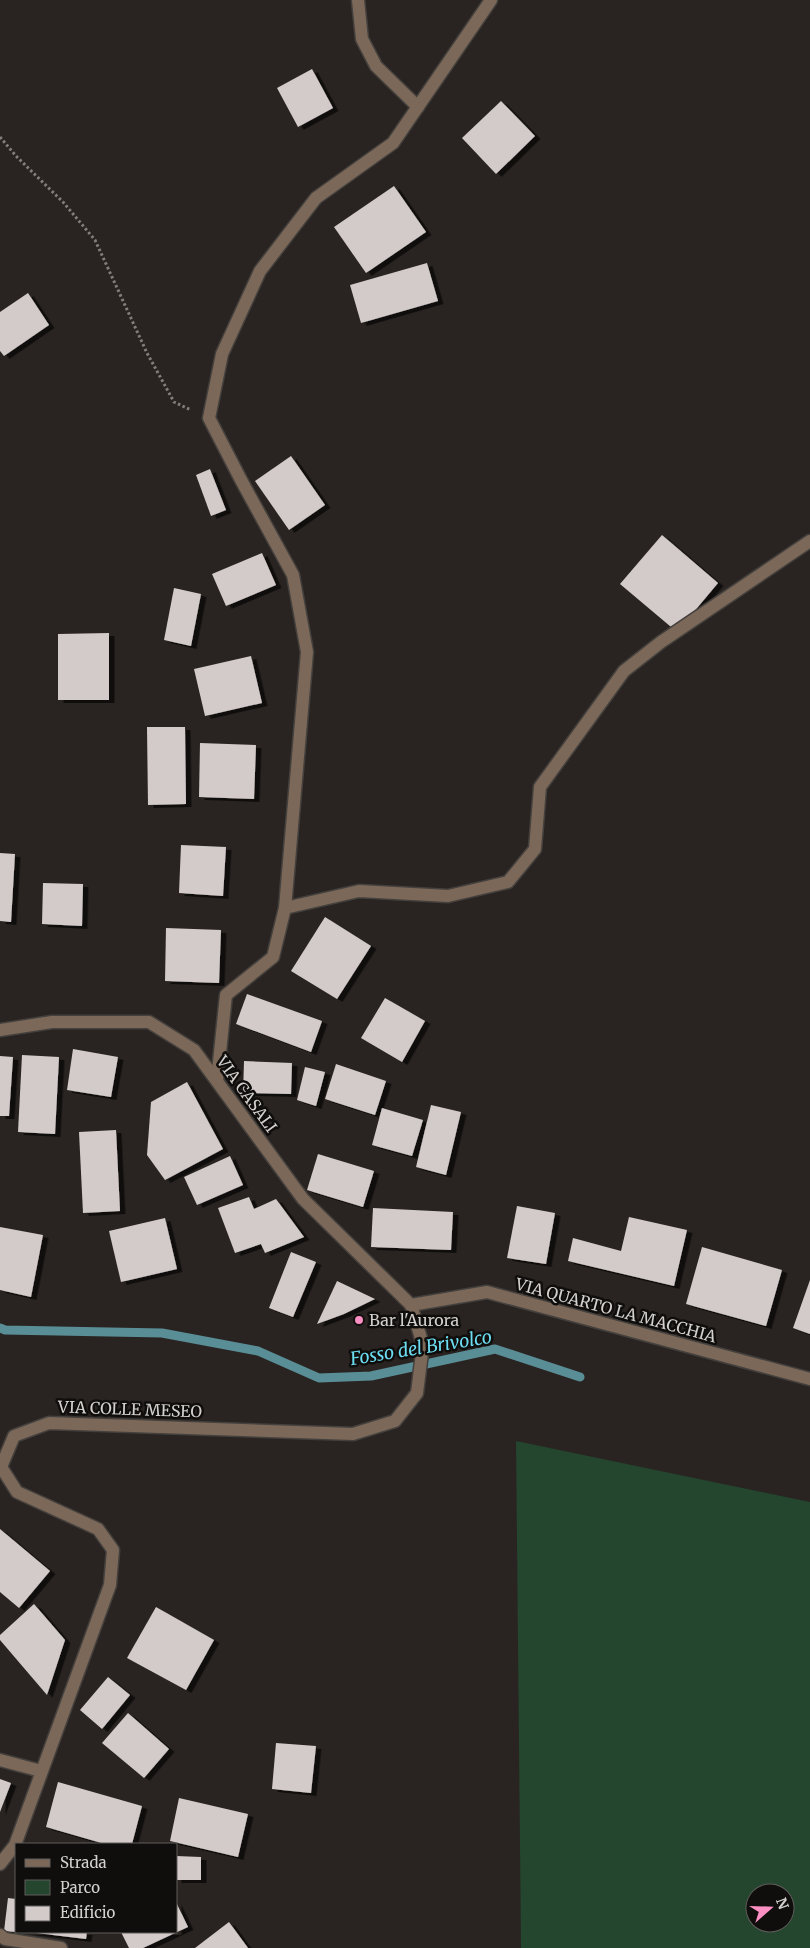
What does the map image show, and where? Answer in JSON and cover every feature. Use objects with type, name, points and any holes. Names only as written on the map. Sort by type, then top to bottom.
[{"type":"street","points":[[358,0],[362,39],[376,66],[418,107]]},
{"type":"street","points":[[217,1081],[226,995],[273,957],[285,908],[307,652],[293,575],[209,418],[222,354],[260,271],[316,198],[393,143],[492,0]]},
{"type":"street","points":[[285,908],[359,891],[448,896],[508,882],[535,849],[540,787],[624,672],[661,642],[810,541]]},
{"type":"street","name":"VIA CASALI","points":[[0,1030],[52,1022],[149,1022],[194,1050],[303,1199],[411,1305]]},
{"type":"street","name":"VIA QUARTO LA MACCHIA","points":[[411,1305],[487,1292],[810,1379]]},
{"type":"street","name":"VIA COLLE MESEO","points":[[16,1843],[110,1585],[113,1550],[98,1529],[16,1492],[1,1468],[14,1436],[49,1423],[353,1434],[395,1421],[417,1393],[423,1345],[411,1305]]},
{"type":"street","points":[[0,1760],[42,1771]]},
{"type":"street","name":"VIA COLLE MESEO","points":[[0,1864],[15,1845]]},
{"type":"street","points":[[0,1935],[5,1939],[61,1948]]},
{"type":"path","points":[[0,137],[16,156],[63,202],[95,240],[147,353],[174,402],[209,418]]},
{"type":"green space","points":[[516,1441],[810,1502],[810,1948],[521,1948]]},
{"type":"building","points":[[312,69],[333,108],[298,127],[277,88]]},
{"type":"building","points":[[501,101],[535,136],[496,174],[462,138]]},
{"type":"building","points":[[394,186],[426,232],[366,273],[334,227]]},
{"type":"building","points":[[427,263],[438,301],[361,323],[350,285]]},
{"type":"building","points":[[28,293],[49,325],[4,356],[0,351],[0,312]]},
{"type":"building","points":[[291,456],[325,505],[289,530],[255,481]]},
{"type":"building","points":[[210,469],[226,510],[211,516],[196,475]]},
{"type":"building","points":[[662,535],[718,583],[677,632],[620,584]]},
{"type":"building","points":[[262,553],[276,585],[226,606],[212,574]]},
{"type":"building","points":[[174,588],[201,594],[191,646],[164,640]]},
{"type":"building","points":[[109,633],[109,700],[58,700],[58,634]]},
{"type":"building","points":[[251,656],[262,703],[205,716],[194,669]]},
{"type":"building","points":[[147,727],[185,727],[186,804],[148,805]]},
{"type":"building","points":[[200,743],[256,745],[254,799],[199,797]]},
{"type":"building","points":[[181,845],[226,847],[223,896],[179,893]]},
{"type":"building","points":[[0,853],[15,854],[11,922],[0,921]]},
{"type":"building","points":[[43,883],[83,884],[82,926],[42,924]]},
{"type":"building","points":[[325,917],[371,946],[337,999],[291,971]]},
{"type":"building","points":[[166,928],[221,930],[219,983],[165,981]]},
{"type":"building","points":[[247,994],[322,1021],[311,1052],[236,1024]]},
{"type":"building","points":[[385,998],[425,1021],[402,1062],[361,1038]]},
{"type":"building","points":[[73,1049],[118,1057],[111,1097],[67,1090]]},
{"type":"building","points":[[22,1055],[59,1057],[55,1134],[18,1132]]},
{"type":"building","points":[[0,1056],[13,1057],[9,1116],[0,1116]]},
{"type":"building","points":[[244,1061],[292,1063],[291,1094],[243,1093]]},
{"type":"building","points":[[336,1064],[386,1081],[375,1115],[325,1099]]},
{"type":"building","points":[[305,1067],[325,1072],[316,1106],[297,1100]]},
{"type":"building","points":[[187,1082],[223,1149],[165,1180],[147,1155],[151,1102]]},
{"type":"building","points":[[431,1105],[461,1112],[446,1175],[416,1167]]},
{"type":"building","points":[[382,1108],[423,1120],[412,1156],[372,1145]]},
{"type":"building","points":[[116,1130],[120,1211],[83,1213],[79,1132]]},
{"type":"building","points":[[318,1154],[374,1171],[363,1207],[307,1190]]},
{"type":"building","points":[[230,1156],[243,1185],[197,1205],[184,1177]]},
{"type":"building","points":[[249,1197],[254,1209],[276,1199],[304,1237],[265,1253],[261,1244],[235,1253],[218,1208]]},
{"type":"building","points":[[517,1206],[555,1213],[546,1264],[507,1258]]},
{"type":"building","points":[[373,1208],[453,1212],[451,1250],[371,1247]]},
{"type":"building","points":[[629,1217],[687,1230],[674,1286],[568,1261],[573,1238],[621,1251]]},
{"type":"building","points":[[165,1218],[177,1269],[121,1282],[109,1231]]},
{"type":"building","points":[[0,1227],[43,1235],[31,1297],[0,1290]]},
{"type":"building","points":[[702,1247],[782,1270],[766,1326],[686,1304]]},
{"type":"building","points":[[291,1252],[316,1262],[293,1317],[269,1308]]},
{"type":"building","points":[[810,1280],[810,1334],[793,1328]]},
{"type":"building","points":[[337,1281],[375,1299],[344,1314],[317,1324]]},
{"type":"building","points":[[0,1529],[50,1571],[19,1608],[0,1592]]},
{"type":"building","points":[[34,1604],[65,1640],[47,1695],[0,1640],[0,1635]]},
{"type":"building","points":[[156,1607],[214,1640],[186,1690],[127,1658]]},
{"type":"building","points":[[108,1677],[130,1695],[102,1729],[80,1710]]},
{"type":"building","points":[[128,1713],[169,1749],[144,1778],[102,1743]]},
{"type":"building","points":[[276,1743],[316,1746],[311,1793],[272,1789]]},
{"type":"building","points":[[0,1779],[11,1783],[0,1812]]},
{"type":"building","points":[[58,1782],[142,1806],[132,1843],[102,1843],[46,1827]]},
{"type":"building","points":[[179,1798],[248,1814],[238,1857],[170,1841]]},
{"type":"building","points":[[178,1856],[201,1857],[201,1880],[178,1880]]},
{"type":"building","points":[[8,1898],[15,1899],[15,1932],[4,1931]]},
{"type":"building","points":[[178,1906],[188,1927],[178,1932]]},
{"type":"building","points":[[229,1922],[248,1948],[195,1948]]},
{"type":"building","points":[[36,1933],[87,1933],[86,1939]]},
{"type":"building","points":[[122,1933],[175,1933],[143,1948],[129,1948]]},
{"type":"waterway","name":"Fosso del Brivolco","points":[[0,1328],[5,1330],[162,1333],[258,1351],[319,1378],[371,1376],[495,1349],[580,1377]]},
{"type":"place","name":"Bar l'Aurora","points":[[359,1320]]}]
